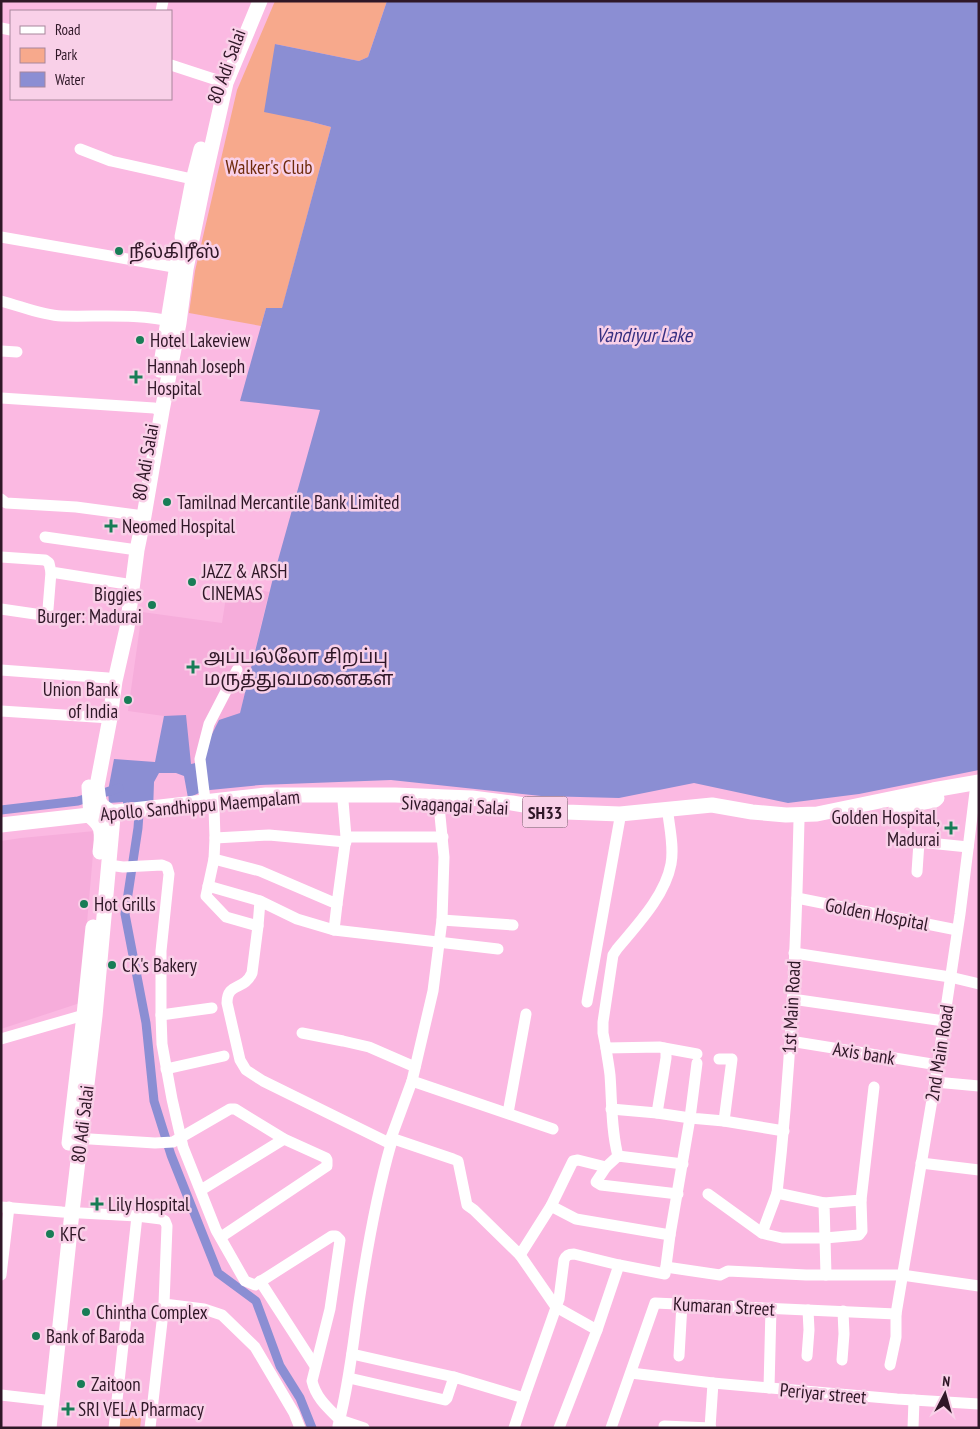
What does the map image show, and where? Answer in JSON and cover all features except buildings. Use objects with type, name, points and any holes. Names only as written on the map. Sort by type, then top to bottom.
[{"type":"main road","name":"80 Adi Salai","points":[[41,1428],[90,1015],[116,866],[106,808],[106,718],[111,680],[127,628],[129,584],[134,550],[174,322],[181,268],[198,180],[222,82],[250,1]]},
{"type":"main road","name":"80 Adi Salai","points":[[222,82],[260,1]]},
{"type":"main road","name":"Sivagangai Salai","points":[[208,804],[472,796],[566,810],[620,812],[712,804],[783,812],[813,810],[927,787],[936,793]]},
{"type":"main road","name":"Sivagangai Salai","points":[[1,824],[106,808],[150,811],[208,804],[266,793],[438,798],[566,815],[620,818],[712,810],[790,818],[936,793],[978,788]]},
{"type":"main road","name":"Apollo Sandhippu Maempalam","points":[[1,824],[66,819],[266,795],[395,795],[472,798],[566,812],[620,814],[712,805],[790,818]]},
{"type":"main road","name":"Apollo Sandhippu Maempalam","points":[[1,831],[266,799],[472,801],[512,805],[566,814],[620,816],[713,808],[790,818]]},
{"type":"main road","name":"80 Adi Salai","points":[[90,1015],[101,829],[106,808]]},
{"type":"main road","name":"Sivagangai Salai","points":[[1,831],[106,808]]},
{"type":"main road","name":"80 Adi Salai","points":[[49,1428],[67,1212]]},
{"type":"street","points":[[172,65],[222,82]]},
{"type":"street","points":[[80,149],[111,161],[198,180]]},
{"type":"street","points":[[1,237],[181,268]]},
{"type":"street","points":[[1,301],[44,314],[142,317],[174,322]]},
{"type":"street","points":[[1,351],[16,352]]},
{"type":"street","points":[[1,398],[158,410]]},
{"type":"street","points":[[1,499],[6,503],[76,507],[140,515]]},
{"type":"street","points":[[45,537],[134,550]]},
{"type":"street","points":[[1,557],[45,560],[49,563],[51,572],[48,609],[46,613],[42,615],[1,609]]},
{"type":"street","points":[[51,572],[129,584]]},
{"type":"street","points":[[1,670],[111,680]]},
{"type":"street","points":[[236,670],[209,724],[200,759],[215,838],[214,859],[206,896],[226,917],[258,926]]},
{"type":"street","points":[[1,711],[106,718]]},
{"type":"street","name":"2nd Main Road","points":[[890,1366],[896,1337],[896,1314],[902,1275],[938,1065],[978,788]]},
{"type":"street","points":[[339,1424],[349,1378],[359,1301],[380,1183],[391,1141],[412,1081],[433,991],[442,920],[444,857],[438,798]]},
{"type":"street","points":[[334,930],[346,839],[343,801]]},
{"type":"street","points":[[618,1156],[615,1146],[610,1072],[603,1033],[603,1022],[613,955],[649,910],[665,883],[671,865],[672,849],[668,814]]},
{"type":"street","points":[[587,1002],[620,818]]},
{"type":"street","name":"1st Main Road","points":[[762,1233],[777,1193],[784,1131],[797,898],[790,818]]},
{"type":"street","points":[[215,838],[269,835],[346,839],[443,837]]},
{"type":"street","points":[[917,872],[919,842],[968,847]]},
{"type":"street","points":[[214,859],[260,871],[337,904]]},
{"type":"street","points":[[116,866],[162,865],[167,867],[169,874],[161,952],[161,1015],[162,1044],[176,1140],[201,1190],[216,1230],[245,1281],[255,1285],[332,1236],[336,1236],[340,1240],[330,1309],[312,1381],[314,1391],[339,1424],[364,1428]]},
{"type":"street","points":[[208,886],[260,901],[297,919],[334,930],[498,949]]},
{"type":"street","name":"Golden Hospital","points":[[797,898],[957,930]]},
{"type":"street","points":[[260,901],[252,973],[249,980],[231,990],[227,995],[227,1003],[240,1060],[246,1070],[263,1081],[391,1141],[458,1161],[467,1205],[520,1255],[556,1307],[597,1330]]},
{"type":"street","points":[[442,920],[513,925]]},
{"type":"street","points":[[794,953],[979,984]]},
{"type":"street","points":[[792,999],[944,1021]]},
{"type":"street","points":[[161,1015],[212,1008]]},
{"type":"street","points":[[508,1113],[526,1014]]},
{"type":"street","points":[[1,1039],[90,1015]]},
{"type":"street","points":[[302,1033],[369,1047],[415,1068]]},
{"type":"street","name":"Axis bank","points":[[790,1041],[938,1065]]},
{"type":"street","points":[[514,1428],[559,1298],[564,1260],[569,1254],[665,1274],[690,1118],[697,1058],[660,1047],[606,1048]]},
{"type":"street","points":[[657,1113],[666,1058],[664,1048]]},
{"type":"street","points":[[166,1069],[224,1056]]},
{"type":"street","points":[[719,1059],[732,1059],[724,1121]]},
{"type":"street","points":[[412,1081],[553,1129]]},
{"type":"street","points":[[935,1082],[979,1086]]},
{"type":"street","points":[[708,1194],[762,1233],[782,1238],[825,1238],[859,1235],[861,1233],[860,1200],[874,1087]]},
{"type":"street","points":[[75,1138],[155,1143],[176,1140],[230,1109],[235,1108],[284,1138],[326,1158],[327,1166],[221,1237]]},
{"type":"street","points":[[612,1109],[724,1121],[784,1131]]},
{"type":"street","points":[[201,1190],[284,1138]]},
{"type":"street","points":[[678,1194],[598,1184],[596,1182],[606,1167],[618,1156],[682,1164]]},
{"type":"street","points":[[520,1255],[550,1206],[573,1161],[578,1160],[606,1167]]},
{"type":"street","points":[[921,1163],[979,1170]]},
{"type":"street","points":[[777,1193],[824,1203],[860,1200]]},
{"type":"street","points":[[824,1203],[826,1275]]},
{"type":"street","points":[[550,1206],[576,1218],[670,1235]]},
{"type":"street","points":[[1,1275],[5,1207],[136,1216],[165,1221],[167,1226],[164,1304],[150,1428]]},
{"type":"street","points":[[114,1428],[136,1216]]},
{"type":"street","points":[[560,1428],[620,1265]]},
{"type":"street","points":[[666,1267],[720,1275],[728,1271],[826,1275],[902,1275],[979,1286]]},
{"type":"street","points":[[260,1281],[316,1366]]},
{"type":"street","name":"Kumaran Street","points":[[611,1428],[655,1303],[896,1314]]},
{"type":"street","points":[[164,1304],[204,1309],[222,1315],[255,1347],[294,1413],[300,1428]]},
{"type":"street","points":[[679,1356],[682,1304]]},
{"type":"street","points":[[769,1388],[771,1308]]},
{"type":"street","points":[[807,1356],[808,1310]]},
{"type":"street","points":[[842,1360],[843,1312]]},
{"type":"street","points":[[352,1354],[454,1377],[524,1398]]},
{"type":"street","points":[[631,1372],[713,1383],[710,1428],[664,1426],[664,1428]]},
{"type":"street","points":[[349,1378],[445,1400],[454,1377]]},
{"type":"street","name":"Periyar street","points":[[713,1383],[979,1404]]},
{"type":"street","points":[[1,1395],[45,1400]]},
{"type":"street","points":[[913,1428],[914,1400]]},
{"type":"shaded area","name":"அப்பல்லோ சிறப்பு மருத்துவமனைகள்","points":[[228,584],[269,592],[240,713],[204,761],[190,764],[185,716],[164,716],[128,711],[142,612],[222,623]]},
{"type":"shaded area","points":[[95,831],[80,1003],[1,1029],[1,841]]},
{"type":"green space","name":"Walker's Club","points":[[275,1],[387,1],[368,57],[359,61],[275,44],[308,121],[331,127],[282,309],[266,308],[261,326],[189,313],[195,271],[237,90]]},
{"type":"green space","points":[[113,1409],[142,1411],[140,1428],[111,1428]]},
{"type":"water","name":"Vandiyur Lake","points":[[387,1],[979,1],[979,770],[859,794],[788,803],[694,783],[619,798],[541,796],[391,780],[260,785],[210,790],[188,798],[184,776],[176,773],[159,773],[154,782],[153,812],[124,813],[123,802],[109,803],[108,791],[114,759],[155,762],[164,716],[186,715],[191,764],[204,761],[207,744],[219,720],[240,713],[273,578],[320,410],[240,401],[266,308],[282,308],[331,127],[264,112],[275,44],[359,61],[368,57]]},
{"type":"waterway","points":[[1,810],[78,801],[119,788]]},
{"type":"waterway","points":[[137,807],[139,814],[138,828],[125,914],[146,1023],[154,1101],[171,1155],[218,1273],[256,1301],[280,1366],[300,1398],[312,1428]]},
{"type":"place","name":"நீல்கிரீஸ்","points":[[119,251]]},
{"type":"place","name":"Hotel Lakeview","points":[[140,340]]},
{"type":"place","name":"Hannah Joseph Hospital","points":[[136,377]]},
{"type":"place","name":"Tamilnad Mercantile Bank Limited","points":[[167,502]]},
{"type":"place","name":"Neomed Hospital","points":[[111,526]]},
{"type":"place","name":"JAZZ & ARSH CINEMAS","points":[[192,582]]},
{"type":"place","name":"Biggies Burger: Madurai","points":[[152,605]]},
{"type":"place","name":"அப்பல்லோ சிறப்பு மருத்துவமனைகள்","points":[[193,667]]},
{"type":"place","name":"Union Bank of India","points":[[128,700]]},
{"type":"place","name":"Golden Hospital, Madurai","points":[[951,828]]},
{"type":"place","name":"Hot Grills","points":[[84,904]]},
{"type":"place","name":"CK's Bakery","points":[[112,965]]},
{"type":"place","name":"Lily Hospital","points":[[97,1204]]},
{"type":"place","name":"KFC","points":[[50,1234]]},
{"type":"place","name":"Chintha Complex","points":[[86,1312]]},
{"type":"place","name":"Bank of Baroda","points":[[36,1336]]},
{"type":"place","name":"Zaitoon","points":[[81,1384]]},
{"type":"place","name":"SRI VELA Pharmacy","points":[[68,1409]]}]
